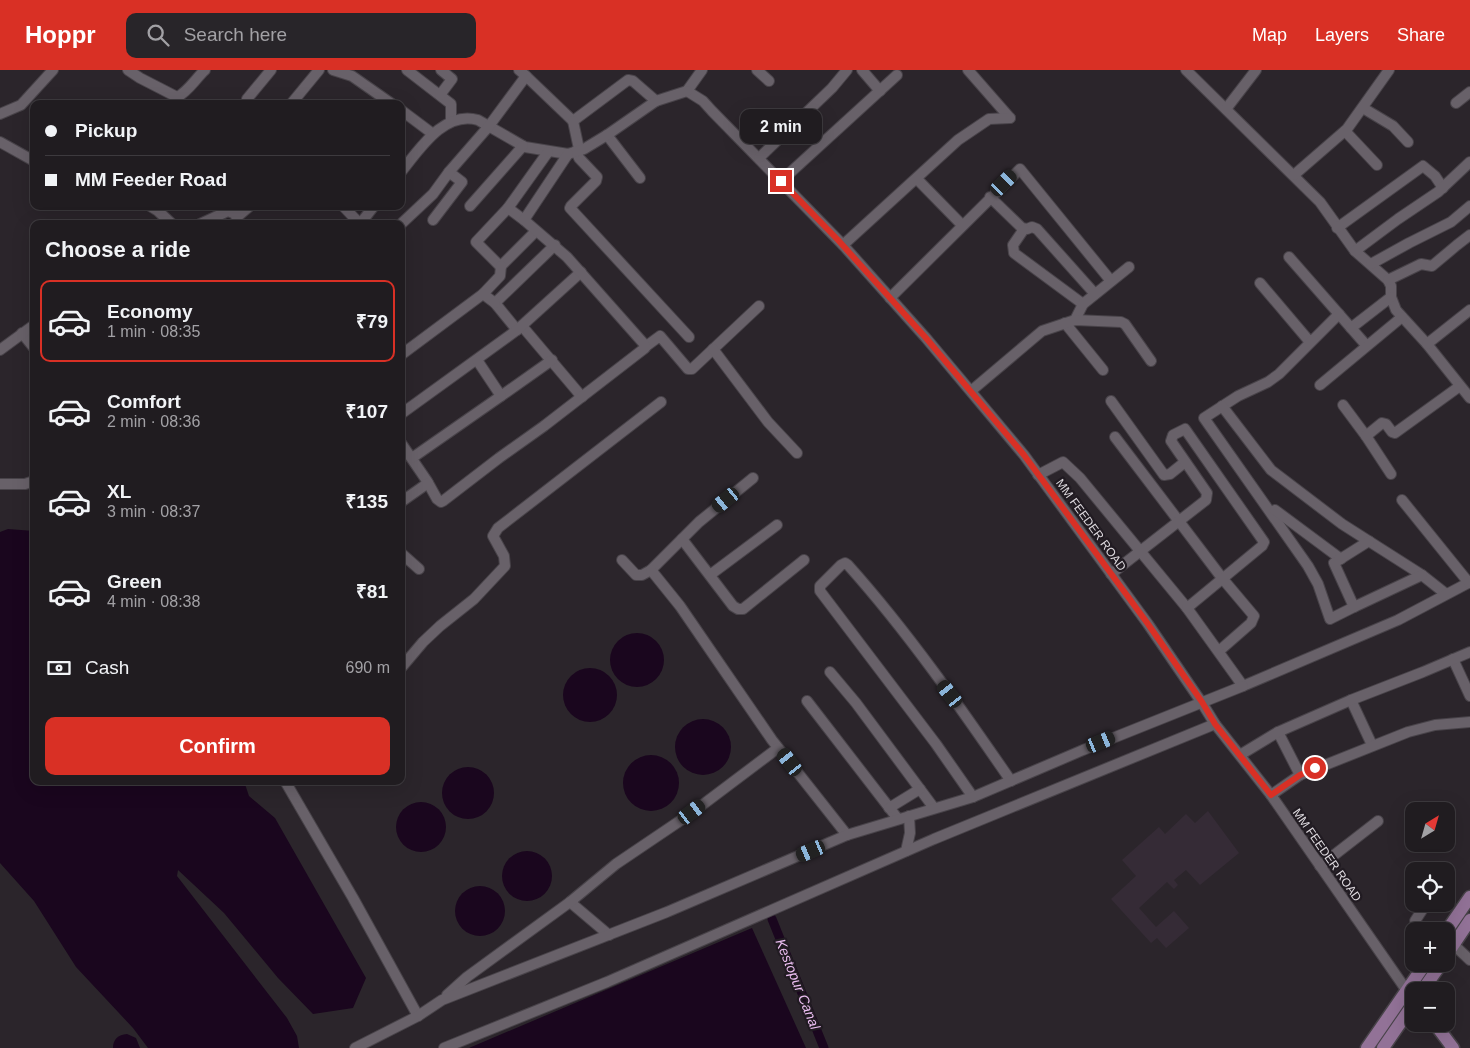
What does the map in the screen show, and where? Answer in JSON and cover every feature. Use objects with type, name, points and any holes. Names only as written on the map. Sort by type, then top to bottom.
[{"type":"main road","points":[[1453,922],[1470,897]]},
{"type":"main road","points":[[1455,943],[1470,920]]},
{"type":"main road","points":[[1367,1048],[1405,1000]]},
{"type":"main road","points":[[1383,1048],[1405,1016]]},
{"type":"main road","points":[[1441,1032],[1453,1048]]},
{"type":"street","points":[[0,114],[21,105],[53,70]]},
{"type":"street","points":[[128,70],[177,97],[182,95],[205,70]]},
{"type":"street","points":[[248,99],[271,70]]},
{"type":"street","points":[[294,100],[319,70]]},
{"type":"street","points":[[333,70],[349,72],[387,100]]},
{"type":"street","points":[[407,70],[451,104],[451,122]]},
{"type":"street","points":[[440,95],[452,80],[442,70]]},
{"type":"street","points":[[524,220],[572,153],[607,135],[656,101],[688,92],[702,70]]},
{"type":"street","points":[[757,70],[769,81]]},
{"type":"street","points":[[759,158],[832,88],[847,70]]},
{"type":"street","points":[[862,70],[880,91]]},
{"type":"street","points":[[842,245],[958,140],[989,119],[1010,118],[968,70]]},
{"type":"street","points":[[1186,70],[1320,202],[1355,251],[1388,280],[1396,310],[1427,344],[1470,398]]},
{"type":"street","points":[[1226,109],[1256,70]]},
{"type":"street","points":[[1294,175],[1345,131],[1389,70]]},
{"type":"street","points":[[405,221],[423,205],[489,126],[522,73],[572,121],[580,149],[572,153],[548,152],[523,146],[489,126],[472,118],[451,122],[433,134],[406,158]]},
{"type":"street","points":[[781,181],[898,75]]},
{"type":"street","points":[[572,121],[628,80],[633,81],[656,101]]},
{"type":"street","name":"MM FEEDER ROAD","points":[[688,92],[702,102],[759,158],[842,245],[971,391],[1038,475],[1112,574],[1202,702],[1215,724],[1271,795],[1405,987]]},
{"type":"street","points":[[1456,103],[1470,92]]},
{"type":"street","points":[[1363,108],[1393,126],[1408,142]]},
{"type":"street","points":[[405,113],[433,134]]},
{"type":"street","points":[[1345,131],[1377,165]]},
{"type":"street","points":[[607,135],[640,178]]},
{"type":"street","points":[[0,142],[30,159]]},
{"type":"street","points":[[470,206],[523,146]]},
{"type":"street","points":[[501,266],[476,242],[508,208],[548,152]]},
{"type":"street","points":[[572,153],[597,178],[570,208],[689,337]]},
{"type":"street","points":[[1355,251],[1443,188],[1470,162]]},
{"type":"street","points":[[1337,228],[1423,166],[1435,176],[1443,188]]},
{"type":"street","points":[[890,298],[1020,169],[1111,281]]},
{"type":"street","points":[[433,220],[462,182],[449,172]]},
{"type":"street","points":[[916,179],[962,226]]},
{"type":"street","points":[[990,197],[1024,229]]},
{"type":"street","points":[[1371,264],[1451,222],[1470,206]]},
{"type":"street","points":[[508,208],[555,245],[581,272],[645,347]]},
{"type":"street","points":[[156,210],[168,220]]},
{"type":"street","points":[[347,210],[356,220]]},
{"type":"street","points":[[363,220],[371,210]]},
{"type":"street","points":[[209,220],[228,212],[235,215]]},
{"type":"street","points":[[1083,304],[1014,253],[1013,245],[1024,229],[1037,228],[1095,294]]},
{"type":"street","points":[[405,353],[483,294],[500,276],[501,266],[536,231]]},
{"type":"street","points":[[1388,280],[1421,264],[1432,266],[1470,235]]},
{"type":"street","points":[[495,303],[555,245]]},
{"type":"street","points":[[1289,257],[1366,345]]},
{"type":"street","points":[[1070,321],[1083,304],[1129,267]]},
{"type":"street","points":[[405,411],[520,328],[581,272]]},
{"type":"street","points":[[1260,283],[1310,342]]},
{"type":"street","points":[[483,294],[495,303],[552,360],[582,397]]},
{"type":"street","points":[[1351,328],[1391,297]]},
{"type":"street","points":[[405,448],[439,501],[443,501],[660,336],[690,369],[759,306]]},
{"type":"street","points":[[1427,344],[1470,310]]},
{"type":"street","points":[[1338,314],[1280,374],[1268,382],[1238,396],[1204,418],[1308,566],[1318,584],[1330,619],[1422,575]]},
{"type":"street","points":[[1320,385],[1402,317]]},
{"type":"street","points":[[1070,321],[1103,370]]},
{"type":"street","points":[[971,391],[1042,331],[1070,321],[1121,322],[1125,324],[1151,361]]},
{"type":"street","points":[[0,350],[30,328]]},
{"type":"street","points":[[22,333],[30,343]]},
{"type":"street","points":[[713,349],[768,422],[797,453]]},
{"type":"street","points":[[477,360],[501,396]]},
{"type":"street","points":[[412,458],[552,360]]},
{"type":"street","points":[[1366,436],[1384,423],[1395,433],[1460,386]]},
{"type":"street","points":[[1112,401],[1164,475],[1170,474],[1185,462]]},
{"type":"street","points":[[405,663],[423,642],[474,599],[505,566],[504,556],[493,536],[498,528],[661,402]]},
{"type":"street","points":[[1343,405],[1392,474]]},
{"type":"street","points":[[1222,406],[1271,470],[1342,524],[1422,575],[1446,594]]},
{"type":"street","points":[[1112,574],[1140,550],[1206,500],[1207,493],[1171,441],[1173,435],[1185,429],[1264,541],[1262,546],[1187,608]]},
{"type":"street","points":[[1115,437],[1254,618],[1251,623],[1219,651]]},
{"type":"street","points":[[1038,475],[1059,462],[1066,463],[1187,608],[1243,686]]},
{"type":"street","points":[[622,560],[636,575],[642,575],[651,570],[699,522],[753,478]]},
{"type":"street","points":[[0,484],[30,482]]},
{"type":"street","points":[[405,499],[428,483]]},
{"type":"street","points":[[442,1000],[668,912],[847,835],[973,797],[1398,620],[1470,582],[1402,500]]},
{"type":"street","points":[[1275,510],[1341,559]]},
{"type":"street","points":[[710,575],[777,525]]},
{"type":"street","points":[[682,539],[733,606],[738,609],[743,609],[804,560]]},
{"type":"street","points":[[1354,607],[1334,563],[1369,541]]},
{"type":"street","points":[[405,557],[418,569]]},
{"type":"street","points":[[973,797],[936,744],[820,591],[820,586],[841,565],[845,563],[848,565],[887,612],[950,694],[1011,781]]},
{"type":"street","points":[[651,570],[680,606],[778,748],[847,835]]},
{"type":"street","points":[[1240,755],[1278,732],[1470,652]]},
{"type":"street","points":[[1453,659],[1470,696]]},
{"type":"street","points":[[830,672],[934,808]]},
{"type":"street","points":[[1351,700],[1372,745]]},
{"type":"street","points":[[807,701],[898,819]]},
{"type":"street","points":[[1271,795],[1300,775],[1372,745],[1428,727],[1470,722]]},
{"type":"street","points":[[444,1048],[607,982],[906,851],[1215,724]]},
{"type":"street","points":[[1278,732],[1300,775]]},
{"type":"street","points":[[355,1048],[418,1016],[442,1000],[468,977],[570,902],[616,864],[692,812],[778,748]]},
{"type":"street","points":[[287,785],[353,898],[418,1016]]},
{"type":"street","points":[[890,808],[920,788]]},
{"type":"street","points":[[906,851],[910,834],[909,816]]},
{"type":"street","points":[[1320,866],[1378,821]]},
{"type":"street","points":[[570,902],[609,935]]},
{"type":"street","points":[[1455,953],[1470,960]]},
{"type":"shaded area","points":[[8,529],[30,531],[30,785],[245,785],[249,796],[275,818],[366,978],[353,1008],[313,1014],[278,978],[224,913],[178,870],[177,876],[287,1018],[297,1036],[299,1048],[148,1048],[133,1028],[76,967],[34,901],[0,863],[0,532]]},
{"type":"shaded area","points":[[632,633],[642,633],[652,637],[660,645],[664,660],[660,675],[652,683],[642,687],[632,687],[622,683],[614,675],[610,665],[610,655],[614,645],[622,637]]},
{"type":"shaded area","points":[[585,668],[595,668],[605,672],[613,680],[617,695],[613,710],[605,718],[595,722],[585,722],[575,718],[567,710],[563,700],[563,690],[567,680],[575,672]]},
{"type":"shaded area","points":[[703,719],[714,721],[723,727],[729,736],[731,747],[729,758],[723,767],[714,773],[703,775],[692,773],[683,767],[677,758],[675,747],[677,736],[683,727],[692,721]]},
{"type":"shaded area","points":[[651,755],[666,760],[674,768],[679,783],[674,798],[666,806],[651,811],[636,806],[628,798],[623,783],[628,768],[636,760]]},
{"type":"shaded area","points":[[468,767],[478,769],[486,775],[492,783],[494,793],[492,803],[486,811],[478,817],[468,819],[458,817],[450,811],[444,803],[442,793],[444,783],[450,775],[458,769]]},
{"type":"shaded area","points":[[416,802],[426,802],[439,809],[446,822],[446,832],[439,845],[426,852],[416,852],[407,848],[400,841],[396,832],[396,822],[400,813],[407,806]]},
{"type":"shaded area","points":[[1208,811],[1239,853],[1200,885],[1186,870],[1174,880],[1178,885],[1174,889],[1167,882],[1139,908],[1156,927],[1174,911],[1189,928],[1166,948],[1157,938],[1151,943],[1111,899],[1136,876],[1122,860],[1159,827],[1165,834],[1186,814],[1195,823]]},
{"type":"shaded area","points":[[532,851],[545,858],[551,866],[551,886],[545,894],[537,900],[522,901],[509,894],[503,886],[502,871],[509,858],[517,852]]},
{"type":"shaded area","points":[[480,886],[489,888],[500,897],[505,911],[503,920],[494,931],[480,936],[471,934],[460,925],[455,911],[457,902],[466,891]]},
{"type":"shaded area","points":[[752,928],[806,1048],[469,1048]]},
{"type":"shaded area","points":[[127,1034],[136,1038],[140,1048],[113,1048],[117,1038]]},
{"type":"waterway","name":"Kestopur Canal","points":[[772,919],[824,1048]]},
{"type":"route","points":[[781,181],[838,240],[926,338],[1024,455],[1148,624],[1215,724],[1271,795],[1300,775],[1315,768]]}]
